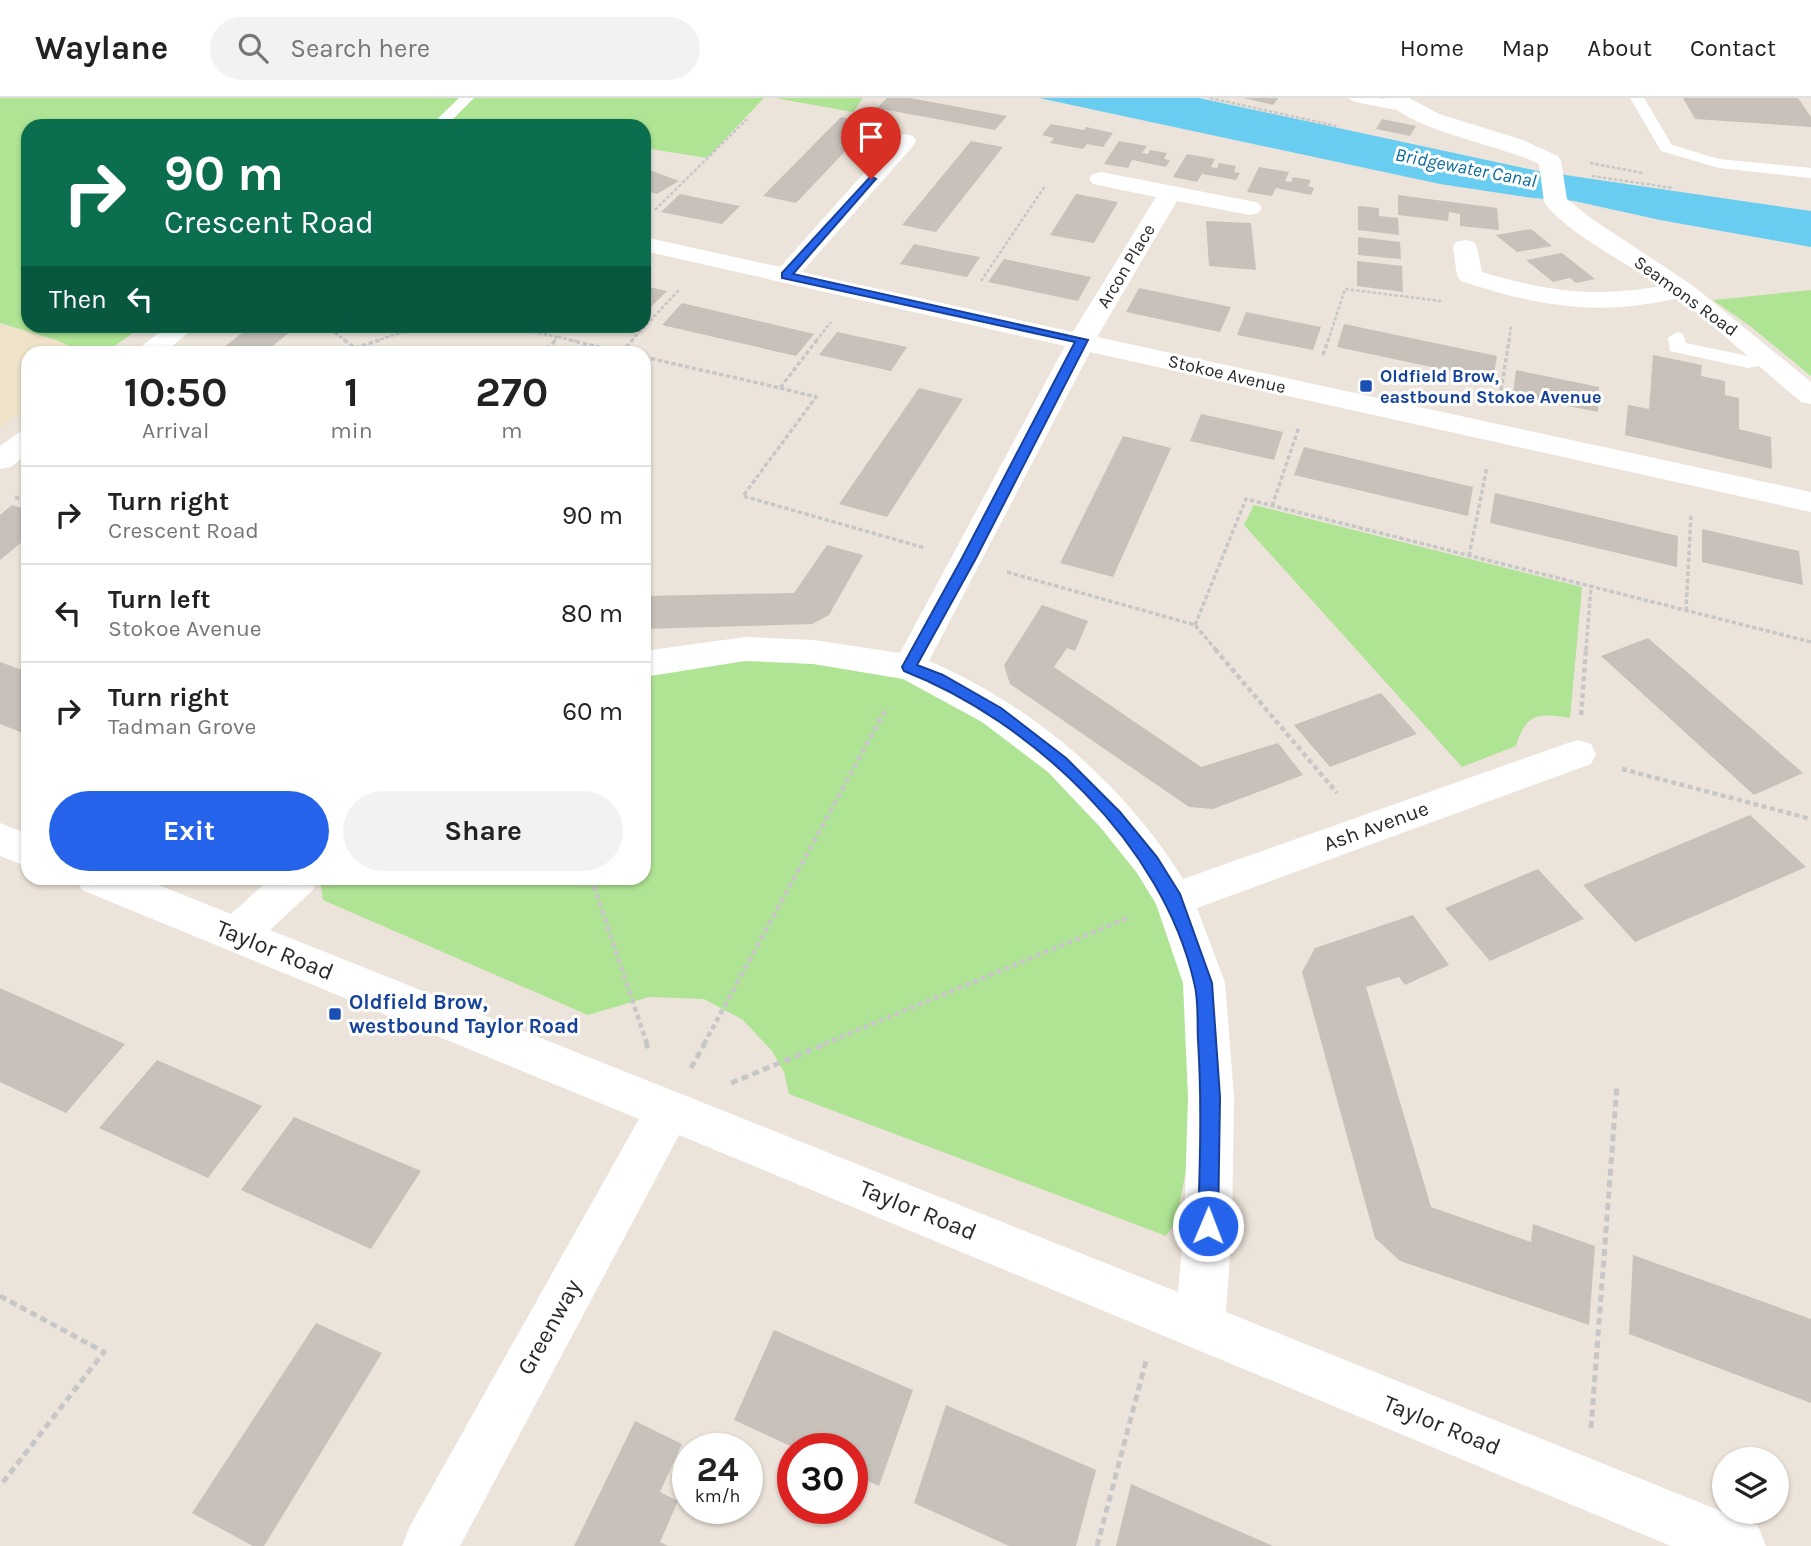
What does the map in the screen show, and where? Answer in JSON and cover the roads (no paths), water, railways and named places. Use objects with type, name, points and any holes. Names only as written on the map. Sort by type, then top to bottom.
[{"type":"street","name":"Seamons Road","points":[[1401,103],[1447,125],[1523,148],[1550,161],[1556,202],[1583,224],[1683,290],[1811,396]]},
{"type":"street","points":[[786,275],[905,141]]},
{"type":"street","points":[[1101,179],[1250,208]]},
{"type":"street","name":"Arcon Place","points":[[909,667],[968,560],[1082,340],[1170,192]]},
{"type":"street","name":"Stokoe Avenue","points":[[651,246],[1811,502]]},
{"type":"street","points":[[1465,247],[1471,282],[1520,293],[1596,304],[1640,300],[1683,290]]},
{"type":"street","points":[[156,346],[174,333]]},
{"type":"street","points":[[651,663],[744,649],[813,652],[909,667],[937,679],[995,712],[1061,762],[1115,817],[1152,861],[1174,899],[1203,983],[1211,1097],[1208,1226],[1180,1317]]},
{"type":"street","name":"Ash Avenue","points":[[1174,899],[1578,754]]},
{"type":"street","points":[[0,839],[21,848]]},
{"type":"street","name":"Taylor Road","points":[[113,885],[1738,1546]]},
{"type":"street","points":[[236,935],[291,885]]},
{"type":"street","name":"Greenway","points":[[430,1546],[669,1109]]},
{"type":"lane","points":[[444,119],[467,98]]},
{"type":"lane","points":[[1355,98],[1401,103]]},
{"type":"lane","points":[[1637,98],[1666,148],[1701,160],[1758,170],[1811,173]]},
{"type":"lane","points":[[1677,338],[1677,347],[1748,362],[1767,359]]},
{"type":"water","name":"Bridgewater Canal","points":[[1039,98],[1199,98],[1538,171],[1811,211],[1811,247],[1660,220],[1574,201],[1533,198],[1440,184]]},
{"type":"place","name":"Oldfield Brow, eastbound Stokoe Avenue","points":[[1366,386]]},
{"type":"place","name":"Oldfield Brow, westbound Taylor Road","points":[[335,1014]]}]
